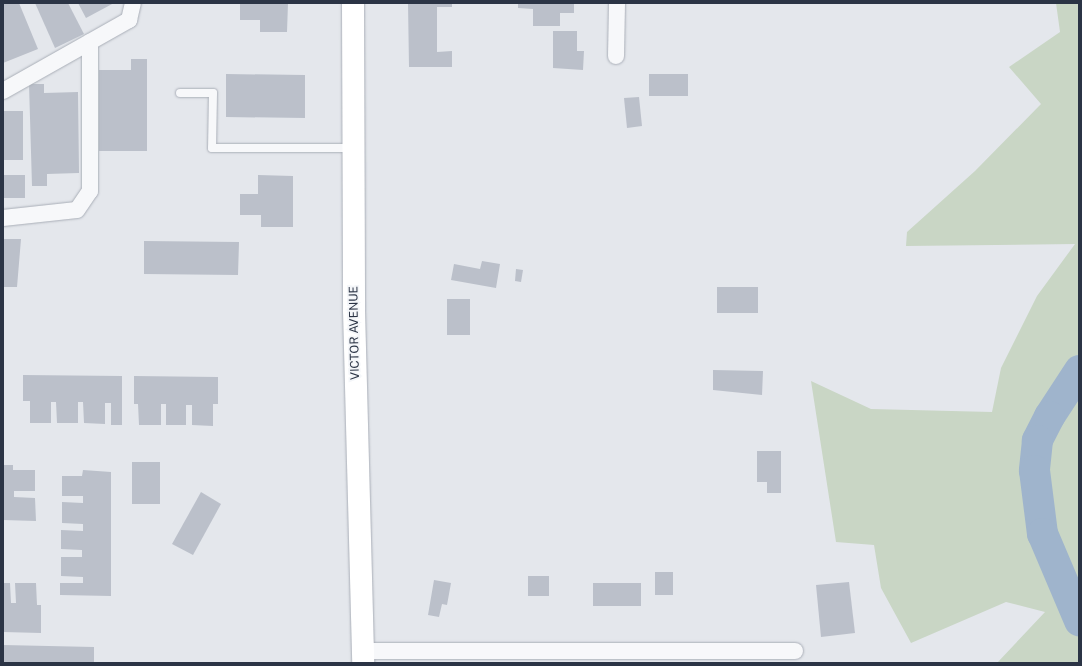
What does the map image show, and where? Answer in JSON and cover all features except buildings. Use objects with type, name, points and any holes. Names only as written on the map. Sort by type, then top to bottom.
[{"type":"main road","name":"VICTOR AVENUE","points":[[353,3],[362,657]]},
{"type":"street","points":[[3,91],[129,20],[133,3]]},
{"type":"street","points":[[616,56],[617,3]]},
{"type":"street","points":[[3,218],[77,210],[90,191],[90,42]]},
{"type":"street","points":[[362,657],[795,651]]},
{"type":"lane","points":[[180,93],[213,93],[212,148],[354,148]]},
{"type":"green space","points":[[1056,3],[1079,3],[1079,663],[997,663],[1045,612],[1006,602],[911,643],[881,588],[874,545],[836,542],[811,381],[871,409],[992,412],[1001,368],[1037,296],[1075,244],[906,246],[907,232],[975,171],[1041,104],[1009,67],[1060,32]]},
{"type":"waterway","points":[[1079,370],[1049,416],[1037,440],[1034,470],[1042,533],[1079,620]]}]
